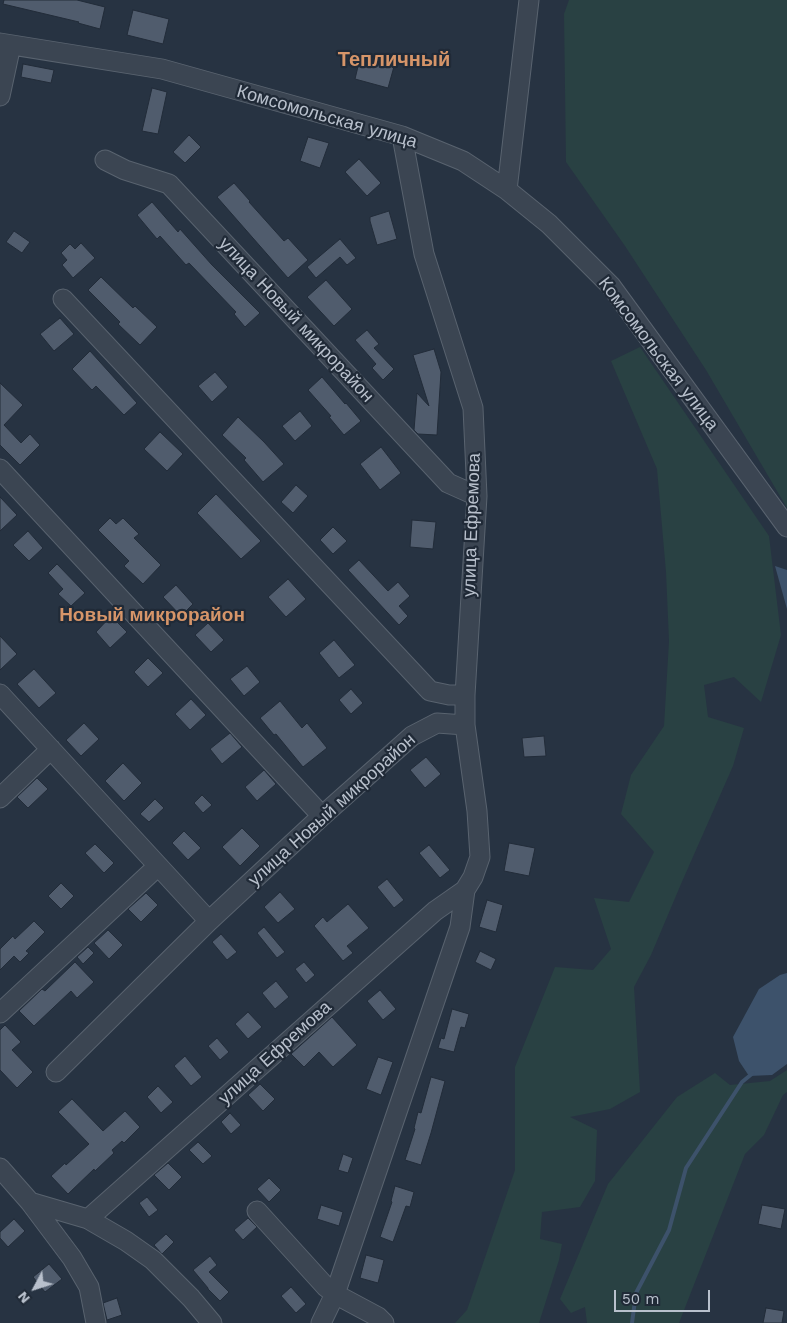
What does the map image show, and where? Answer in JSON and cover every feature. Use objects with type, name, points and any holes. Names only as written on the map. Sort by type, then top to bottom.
[{"type":"street","points":[[507,190],[529,0]]},
{"type":"street","points":[[0,96],[6,44]]},
{"type":"street","name":"Комсомольская улица","points":[[6,44],[162,69],[402,136],[463,161],[507,190],[549,224],[610,286],[787,527]]},
{"type":"street","name":"улица Ефремова","points":[[88,1219],[435,911],[465,890],[474,876],[480,857],[477,811],[465,725],[464,695],[477,496],[473,408],[424,254],[402,136]]},
{"type":"street","name":"улица Новый микрорайон","points":[[105,160],[125,170],[169,184],[448,483],[477,496]]},
{"type":"street","points":[[63,299],[430,691],[450,695],[464,695]]},
{"type":"street","points":[[0,469],[322,816]]},
{"type":"street","points":[[0,694],[209,922]]},
{"type":"street","name":"улица Новый микрорайон","points":[[56,1072],[209,922],[322,816],[412,736],[437,723],[465,725]]},
{"type":"street","points":[[0,798],[51,749]]},
{"type":"street","points":[[0,1013],[158,866]]},
{"type":"street","name":"улица Ефремова","points":[[321,1323],[335,1294],[460,927],[465,890]]},
{"type":"street","points":[[0,1168],[30,1202],[72,1258],[89,1287],[96,1323]]},
{"type":"street","points":[[30,1202],[88,1219],[126,1241],[153,1260],[191,1298],[212,1323]]},
{"type":"street","points":[[257,1211],[326,1287],[335,1294],[378,1317],[384,1323]]},
{"type":"green space","points":[[569,0],[787,0],[787,508],[706,370],[625,246],[566,162],[564,14]]},
{"type":"green space","points":[[640,347],[769,536],[781,635],[761,702],[734,677],[704,685],[708,717],[744,728],[733,766],[651,955],[634,987],[640,1092],[610,1109],[570,1117],[597,1130],[595,1181],[580,1207],[542,1212],[540,1239],[562,1244],[559,1260],[539,1323],[455,1323],[467,1310],[515,1170],[515,1067],[555,967],[593,970],[611,949],[594,898],[629,902],[654,852],[621,814],[631,775],[664,726],[669,641],[666,572],[657,469],[611,361]]},
{"type":"green space","points":[[787,1070],[787,1092],[783,1095],[764,1135],[745,1154],[679,1323],[587,1323],[585,1307],[571,1313],[560,1299],[608,1184],[677,1097],[715,1073],[730,1085],[770,1081]]},
{"type":"water","points":[[775,566],[787,570],[787,609]]},
{"type":"water","points":[[787,973],[787,1064],[772,1075],[749,1076],[739,1061],[733,1037],[759,989],[780,975]]},
{"type":"building","points":[[4,0],[77,0],[105,7],[100,29],[79,22],[3,4]]},
{"type":"building","points":[[133,10],[169,19],[163,44],[127,35]]},
{"type":"building","points":[[361,54],[395,63],[388,88],[355,79]]},
{"type":"building","points":[[23,64],[54,70],[51,83],[21,77]]},
{"type":"building","points":[[152,88],[167,92],[158,134],[142,131]]},
{"type":"building","points":[[189,135],[201,147],[185,163],[173,152]]},
{"type":"building","points":[[308,137],[329,143],[320,168],[300,161]]},
{"type":"building","points":[[359,159],[381,183],[367,196],[345,172]]},
{"type":"building","points":[[234,183],[284,241],[288,238],[308,260],[288,278],[217,197]]},
{"type":"building","points":[[152,202],[178,232],[180,229],[212,265],[260,313],[245,327],[234,314],[236,312],[189,263],[186,265],[160,236],[157,239],[137,215]]},
{"type":"building","points":[[389,211],[397,239],[377,245],[370,217]]},
{"type":"building","points":[[14,231],[30,242],[22,253],[6,242]]},
{"type":"building","points":[[340,239],[356,258],[347,265],[340,257],[316,278],[307,267]]},
{"type":"building","points":[[81,243],[95,258],[73,278],[62,265],[67,260],[61,253],[70,244],[75,249]]},
{"type":"building","points":[[101,277],[133,308],[135,306],[157,327],[140,345],[118,324],[120,322],[88,290]]},
{"type":"building","points":[[326,280],[352,309],[334,326],[307,297]]},
{"type":"building","points":[[60,318],[74,334],[54,351],[40,334]]},
{"type":"building","points":[[367,330],[379,344],[374,348],[394,369],[383,380],[372,368],[376,364],[355,340]]},
{"type":"building","points":[[434,349],[441,372],[437,435],[418,434],[414,430],[417,393],[429,406],[413,355]]},
{"type":"building","points":[[90,351],[137,403],[124,415],[96,386],[92,390],[72,369]]},
{"type":"building","points":[[215,372],[228,387],[212,402],[198,386]]},
{"type":"building","points":[[322,377],[361,421],[344,435],[329,417],[331,416],[308,390]]},
{"type":"building","points":[[0,383],[23,405],[4,425],[21,443],[30,434],[40,445],[20,465],[0,445]]},
{"type":"building","points":[[300,411],[312,426],[295,441],[282,426]]},
{"type":"building","points":[[238,417],[284,464],[263,482],[244,460],[246,458],[222,435]]},
{"type":"building","points":[[160,432],[183,454],[167,471],[144,449]]},
{"type":"building","points":[[381,447],[401,473],[380,490],[360,464]]},
{"type":"building","points":[[296,485],[308,496],[293,513],[281,502]]},
{"type":"building","points":[[216,494],[261,541],[241,559],[197,513]]},
{"type":"building","points":[[0,497],[17,515],[0,531]]},
{"type":"building","points":[[110,518],[116,524],[123,518],[139,534],[134,538],[161,565],[143,584],[124,566],[129,561],[98,530]]},
{"type":"building","points":[[412,520],[436,522],[433,549],[410,547]]},
{"type":"building","points":[[333,527],[347,541],[333,554],[320,540]]},
{"type":"building","points":[[28,531],[43,548],[29,561],[13,545]]},
{"type":"building","points":[[359,560],[388,591],[398,582],[410,596],[399,606],[408,616],[399,625],[348,570]]},
{"type":"building","points":[[57,564],[85,593],[71,606],[58,594],[63,589],[48,573]]},
{"type":"building","points":[[288,579],[306,599],[286,617],[268,597]]},
{"type":"building","points":[[176,585],[193,604],[181,616],[163,597]]},
{"type":"building","points":[[111,616],[127,632],[110,648],[96,632]]},
{"type":"building","points":[[208,623],[224,640],[211,652],[195,635]]},
{"type":"building","points":[[0,636],[17,654],[0,670]]},
{"type":"building","points":[[334,640],[355,665],[339,678],[319,653]]},
{"type":"building","points":[[148,658],[163,673],[148,687],[134,672]]},
{"type":"building","points":[[247,666],[260,682],[244,696],[230,679]]},
{"type":"building","points":[[34,669],[56,693],[39,708],[17,684]]},
{"type":"building","points":[[351,689],[363,703],[351,714],[339,700]]},
{"type":"building","points":[[191,699],[206,715],[190,730],[175,714]]},
{"type":"building","points":[[280,701],[302,728],[307,723],[327,748],[303,767],[260,718]]},
{"type":"building","points":[[84,723],[99,739],[81,756],[66,740]]},
{"type":"building","points":[[230,733],[242,747],[222,764],[210,749]]},
{"type":"building","points":[[544,736],[546,756],[524,757],[522,738]]},
{"type":"building","points":[[426,757],[441,774],[425,788],[410,770]]},
{"type":"building","points":[[123,763],[142,783],[124,801],[105,781]]},
{"type":"building","points":[[264,770],[276,784],[257,801],[245,787]]},
{"type":"building","points":[[37,778],[48,789],[28,808],[17,797]]},
{"type":"building","points":[[202,795],[212,805],[203,813],[194,803]]},
{"type":"building","points":[[155,799],[164,808],[149,822],[140,814]]},
{"type":"building","points":[[242,828],[260,846],[240,866],[222,847]]},
{"type":"building","points":[[184,831],[201,848],[188,860],[172,843]]},
{"type":"building","points":[[509,843],[535,848],[529,876],[504,871]]},
{"type":"building","points":[[95,844],[114,863],[104,873],[85,853]]},
{"type":"building","points":[[429,845],[450,870],[440,878],[419,853]]},
{"type":"building","points":[[387,879],[404,900],[394,908],[377,887]]},
{"type":"building","points":[[61,883],[74,896],[61,909],[48,896]]},
{"type":"building","points":[[280,892],[295,909],[278,923],[264,907]]},
{"type":"building","points":[[146,893],[158,905],[141,922],[128,909]]},
{"type":"building","points":[[487,900],[503,905],[496,932],[479,927]]},
{"type":"building","points":[[348,904],[369,928],[347,946],[353,953],[343,961],[314,926],[323,917],[327,922]]},
{"type":"building","points":[[34,921],[45,932],[26,951],[29,953],[20,962],[14,956],[0,970],[0,949],[13,936],[15,939]]},
{"type":"building","points":[[264,927],[285,952],[277,958],[257,933]]},
{"type":"building","points":[[108,930],[123,945],[109,959],[94,943]]},
{"type":"building","points":[[221,934],[237,952],[227,960],[212,942]]},
{"type":"building","points":[[88,947],[94,953],[83,964],[77,957]]},
{"type":"building","points":[[480,951],[496,959],[491,970],[475,962]]},
{"type":"building","points":[[75,962],[94,982],[77,998],[71,991],[34,1026],[19,1011],[42,989],[45,991]]},
{"type":"building","points":[[304,962],[315,975],[306,983],[295,969]]},
{"type":"building","points":[[276,981],[289,997],[275,1009],[262,993]]},
{"type":"building","points":[[380,990],[396,1009],[383,1020],[367,1001]]},
{"type":"building","points":[[452,1009],[469,1014],[465,1028],[461,1027],[454,1052],[438,1048],[441,1038],[444,1039]]},
{"type":"building","points":[[248,1012],[262,1027],[248,1039],[235,1024]]},
{"type":"building","points":[[332,1017],[357,1045],[333,1067],[319,1052],[304,1067],[291,1054]]},
{"type":"building","points":[[5,1025],[21,1042],[12,1050],[33,1072],[17,1088],[0,1070],[0,1030]]},
{"type":"building","points":[[217,1038],[229,1052],[220,1060],[208,1046]]},
{"type":"building","points":[[185,1056],[202,1077],[191,1086],[174,1066]]},
{"type":"building","points":[[378,1057],[393,1062],[381,1095],[366,1089]]},
{"type":"building","points":[[431,1077],[445,1081],[421,1165],[405,1160],[415,1129],[418,1112],[421,1113]]},
{"type":"building","points":[[260,1084],[275,1099],[263,1111],[248,1095]]},
{"type":"building","points":[[158,1086],[173,1102],[161,1113],[147,1097]]},
{"type":"building","points":[[72,1099],[103,1131],[125,1111],[140,1127],[124,1143],[122,1141],[112,1150],[114,1153],[68,1194],[51,1176],[89,1144],[58,1112]]},
{"type":"building","points":[[230,1113],[241,1125],[231,1134],[221,1122]]},
{"type":"building","points":[[198,1142],[212,1156],[203,1164],[189,1150]]},
{"type":"building","points":[[343,1154],[353,1158],[348,1173],[338,1170]]},
{"type":"building","points":[[168,1163],[182,1177],[169,1190],[154,1175]]},
{"type":"building","points":[[269,1178],[281,1190],[269,1202],[257,1189]]},
{"type":"building","points":[[395,1186],[414,1192],[410,1207],[406,1206],[393,1242],[380,1237],[392,1202]]},
{"type":"building","points":[[147,1197],[158,1210],[149,1217],[139,1203]]},
{"type":"building","points":[[321,1205],[343,1212],[339,1226],[317,1219]]},
{"type":"building","points":[[762,1205],[785,1209],[781,1229],[758,1224]]},
{"type":"building","points":[[248,1218],[257,1227],[243,1240],[234,1230]]},
{"type":"building","points":[[14,1219],[25,1231],[8,1247],[0,1238],[0,1232]]},
{"type":"building","points":[[166,1234],[174,1242],[162,1254],[154,1245]]},
{"type":"building","points":[[366,1255],[384,1260],[378,1283],[360,1278]]},
{"type":"building","points":[[210,1256],[217,1265],[209,1272],[229,1292],[220,1301],[193,1270]]},
{"type":"building","points":[[49,1264],[62,1279],[45,1292],[33,1277]]},
{"type":"building","points":[[291,1287],[306,1304],[296,1313],[281,1296]]},
{"type":"building","points":[[117,1298],[122,1315],[107,1320],[103,1303]]},
{"type":"building","points":[[766,1308],[784,1311],[782,1323],[763,1323]]},
{"type":"waterway","points":[[632,1323],[636,1293],[669,1230],[686,1168],[742,1082],[753,1073]]},
{"type":"district","name":"Тепличный","points":[[394,60]]},
{"type":"district","name":"Новый микрорайон","points":[[152,615]]}]
